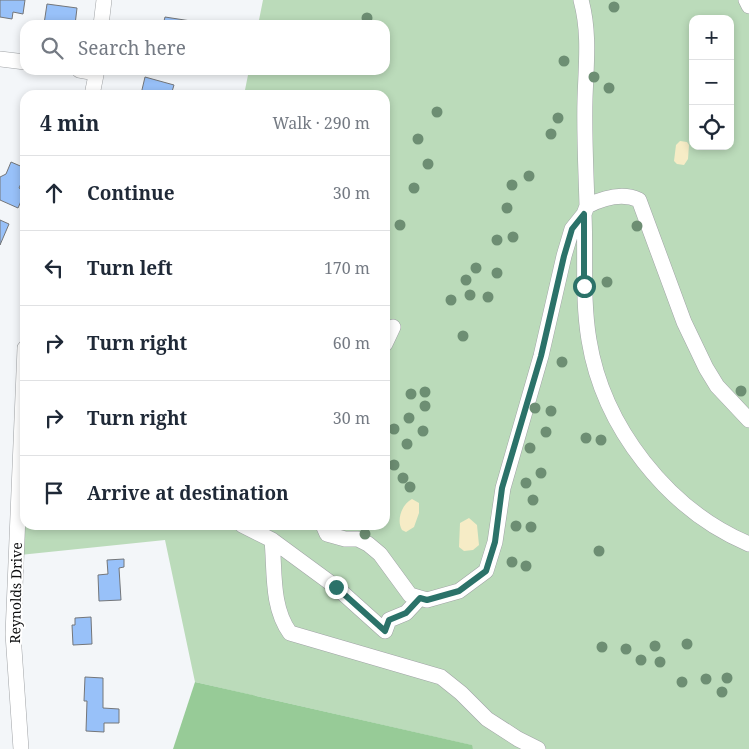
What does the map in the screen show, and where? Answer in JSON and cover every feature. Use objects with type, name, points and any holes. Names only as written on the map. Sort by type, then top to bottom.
[{"type":"street","points":[[102,20],[104,0]]},
{"type":"street","points":[[581,0],[585,15],[588,48],[585,102],[584,286],[589,342],[596,368],[616,417],[629,440],[651,469],[679,500],[701,518],[729,536],[749,544]]},
{"type":"street","points":[[746,0],[749,6]]},
{"type":"street","points":[[0,59],[20,61]]},
{"type":"street","points":[[93,90],[95,75]]},
{"type":"street","points":[[325,530],[327,534],[345,538],[358,538],[368,544],[380,554],[410,595],[427,600],[459,591],[486,571],[495,542],[502,488],[541,356],[572,229],[585,210],[602,199],[629,195],[639,200],[684,322],[706,368],[717,386],[749,420]]},
{"type":"street","points":[[390,332],[392,327]]},
{"type":"street","name":"Reynolds Drive","points":[[20,427],[7,634],[21,749]]},
{"type":"street","points":[[252,530],[272,540],[336,587],[385,631],[389,620],[406,613],[420,598]]},
{"type":"street","points":[[272,540],[277,602],[282,622],[290,633],[441,677],[461,693],[487,719],[518,739],[538,749]]},
{"type":"green space","points":[[263,0],[749,0],[749,749],[473,749],[471,745],[195,682],[165,540],[10,556],[23,530],[390,530],[390,90],[245,90],[248,75],[390,75],[390,20],[259,20]]},
{"type":"green space","points":[[195,682],[472,745],[473,749],[173,749]]},
{"type":"sand","points":[[680,141],[687,142],[689,145],[688,159],[684,165],[677,164],[674,161],[676,145]]},
{"type":"sand","points":[[412,499],[419,503],[419,513],[414,527],[406,532],[400,526],[400,517],[405,505]]},
{"type":"sand","points":[[469,518],[477,525],[479,545],[473,550],[464,551],[459,547],[460,523]]},
{"type":"building","points":[[0,0],[25,0],[23,14],[13,12],[12,19],[0,17]]},
{"type":"building","points":[[47,4],[77,8],[76,20],[45,20]]},
{"type":"building","points":[[165,17],[184,20],[164,20]]},
{"type":"building","points":[[145,77],[174,85],[172,90],[142,90]]},
{"type":"building","points":[[11,162],[20,166],[20,203],[18,208],[0,200],[0,177],[6,174]]},
{"type":"building","points":[[0,220],[9,224],[0,245]]},
{"type":"building","points":[[124,559],[124,567],[119,568],[121,600],[99,601],[98,575],[108,574],[107,560]]},
{"type":"building","points":[[91,617],[92,644],[73,645],[72,625],[75,625],[75,618]]},
{"type":"building","points":[[85,677],[103,678],[103,708],[119,709],[119,723],[104,723],[104,732],[86,731],[87,701],[84,701]]},
{"type":"route","points":[[336,587],[385,631],[389,620],[406,613],[420,598],[427,600],[459,591],[486,571],[495,542],[496,522],[502,488],[541,356],[564,256],[572,229],[584,214],[584,286]]}]
